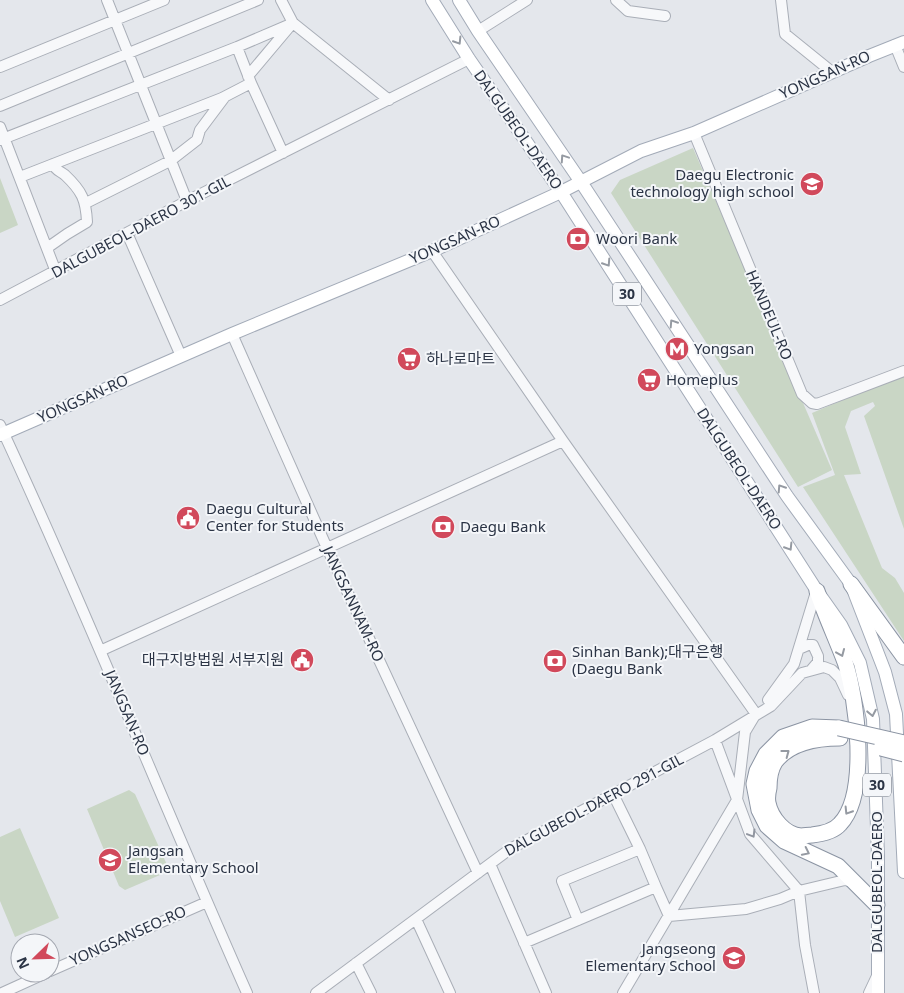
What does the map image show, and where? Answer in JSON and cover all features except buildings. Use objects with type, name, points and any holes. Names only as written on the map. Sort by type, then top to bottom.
[{"type":"highway","points":[[851,584],[904,657]]},
{"type":"highway","points":[[817,591],[844,662],[852,689],[856,716],[857,772],[853,804],[840,825],[822,834],[800,836],[788,832],[774,818],[768,802],[769,775],[775,763],[788,750],[806,742],[840,733],[904,754]]},
{"type":"highway","points":[[877,906],[838,866],[784,841],[767,826],[759,810],[754,784],[757,771],[766,754],[784,737],[812,727],[904,743]]},
{"type":"main road","name":"DALGUBEOL-DAERO","points":[[432,0],[469,59],[561,192],[817,591],[841,625],[860,663],[873,719],[878,856],[878,993]]},
{"type":"main road","name":"DALGUBEOL-DAERO","points":[[459,0],[478,32],[581,182],[787,496],[851,584],[885,672],[896,714],[904,872]]},
{"type":"main road","name":"YONGSAN-RO","points":[[1,431],[432,251],[561,192],[642,152],[694,133],[900,44]]},
{"type":"street","points":[[107,0],[187,201]]},
{"type":"street","points":[[0,68],[164,0]]},
{"type":"street","points":[[0,106],[258,0]]},
{"type":"street","points":[[281,0],[293,23],[389,100]]},
{"type":"street","points":[[478,32],[527,0]]},
{"type":"street","points":[[616,0],[628,11],[665,16]]},
{"type":"street","points":[[781,0],[785,34],[832,72]]},
{"type":"street","points":[[2,139],[237,47],[293,23]]},
{"type":"street","points":[[20,177],[224,97],[250,79],[293,23]]},
{"type":"street","points":[[900,44],[904,67]]},
{"type":"street","points":[[237,47],[283,154]]},
{"type":"street","name":"DALGUBEOL-DAERO 301-GIL","points":[[0,300],[187,201],[469,59]]},
{"type":"street","points":[[86,203],[170,161],[197,140],[200,130],[224,97]]},
{"type":"street","points":[[0,127],[2,139],[20,177],[56,272]]},
{"type":"street","name":"HANDEUL-RO","points":[[694,133],[802,394],[812,403],[818,404],[904,371]]},
{"type":"street","points":[[47,248],[88,222],[86,203],[78,189],[54,168],[53,164]]},
{"type":"street","points":[[128,233],[181,356]]},
{"type":"street","points":[[432,251],[563,441],[756,714]]},
{"type":"street","name":"JANGSANNAM-RO","points":[[232,334],[327,548],[478,873]]},
{"type":"street","name":"JANGSAN-RO","points":[[1,431],[100,651],[206,902],[248,993]]},
{"type":"street","points":[[100,651],[563,441]]},
{"type":"street","points":[[623,993],[737,800],[745,732],[756,714],[780,685],[794,664],[817,591]]},
{"type":"street","points":[[799,649],[813,645],[818,662],[812,669]]},
{"type":"street","points":[[812,669],[824,667],[832,670],[840,678],[856,716]]},
{"type":"street","name":"DALGUBEOL-DAERO 291-GIL","points":[[316,993],[510,848],[716,740],[771,706],[802,673],[812,669]]},
{"type":"street","points":[[716,740],[750,834],[799,891],[805,945],[814,993]]},
{"type":"street","points":[[613,794],[640,849],[668,916]]},
{"type":"street","points":[[578,920],[562,881],[640,849]]},
{"type":"street","points":[[490,864],[546,993]]},
{"type":"street","points":[[668,916],[746,909],[799,891],[845,880],[855,882]]},
{"type":"street","points":[[524,943],[656,887]]},
{"type":"street","name":"YONGSANSEO-RO","points":[[60,967],[206,902]]},
{"type":"street","points":[[416,919],[450,993]]},
{"type":"street","points":[[356,963],[371,993]]},
{"type":"street","points":[[868,993],[877,976]]},
{"type":"street","points":[[2,993],[24,983]]},
{"type":"green space","points":[[693,148],[832,470],[798,487],[611,193],[620,180]]},
{"type":"green space","points":[[0,178],[18,225],[0,233]]},
{"type":"green space","points":[[904,374],[904,529],[864,416],[875,406],[873,402],[851,411],[845,427],[861,474],[844,475],[882,568],[895,578],[904,593],[904,641],[803,487],[835,475],[812,413]]},
{"type":"green space","points":[[129,790],[135,794],[168,867],[167,872],[125,890],[119,886],[87,809]]},
{"type":"green space","points":[[20,828],[59,918],[24,933],[13,933],[0,901],[0,837]]},
{"type":"place","name":"Daegu Electronic technology high school","points":[[812,184]]},
{"type":"place","name":"Woori Bank","points":[[578,239]]},
{"type":"place","name":"Yongsan","points":[[677,349]]},
{"type":"place","name":"하나로마트","points":[[409,359]]},
{"type":"place","name":"Homeplus","points":[[649,380]]},
{"type":"place","name":"Daegu Cultural Center for Students","points":[[188,518]]},
{"type":"place","name":"Daegu Bank","points":[[443,527]]},
{"type":"place","name":"대구지방법원 서부지원","points":[[302,660]]},
{"type":"place","name":"Sinhan Bank);대구은행 (Daegu Bank","points":[[555,661]]},
{"type":"place","name":"Jangsan Elementary School","points":[[110,860]]},
{"type":"place","name":"Jangseong Elementary School","points":[[734,958]]}]
